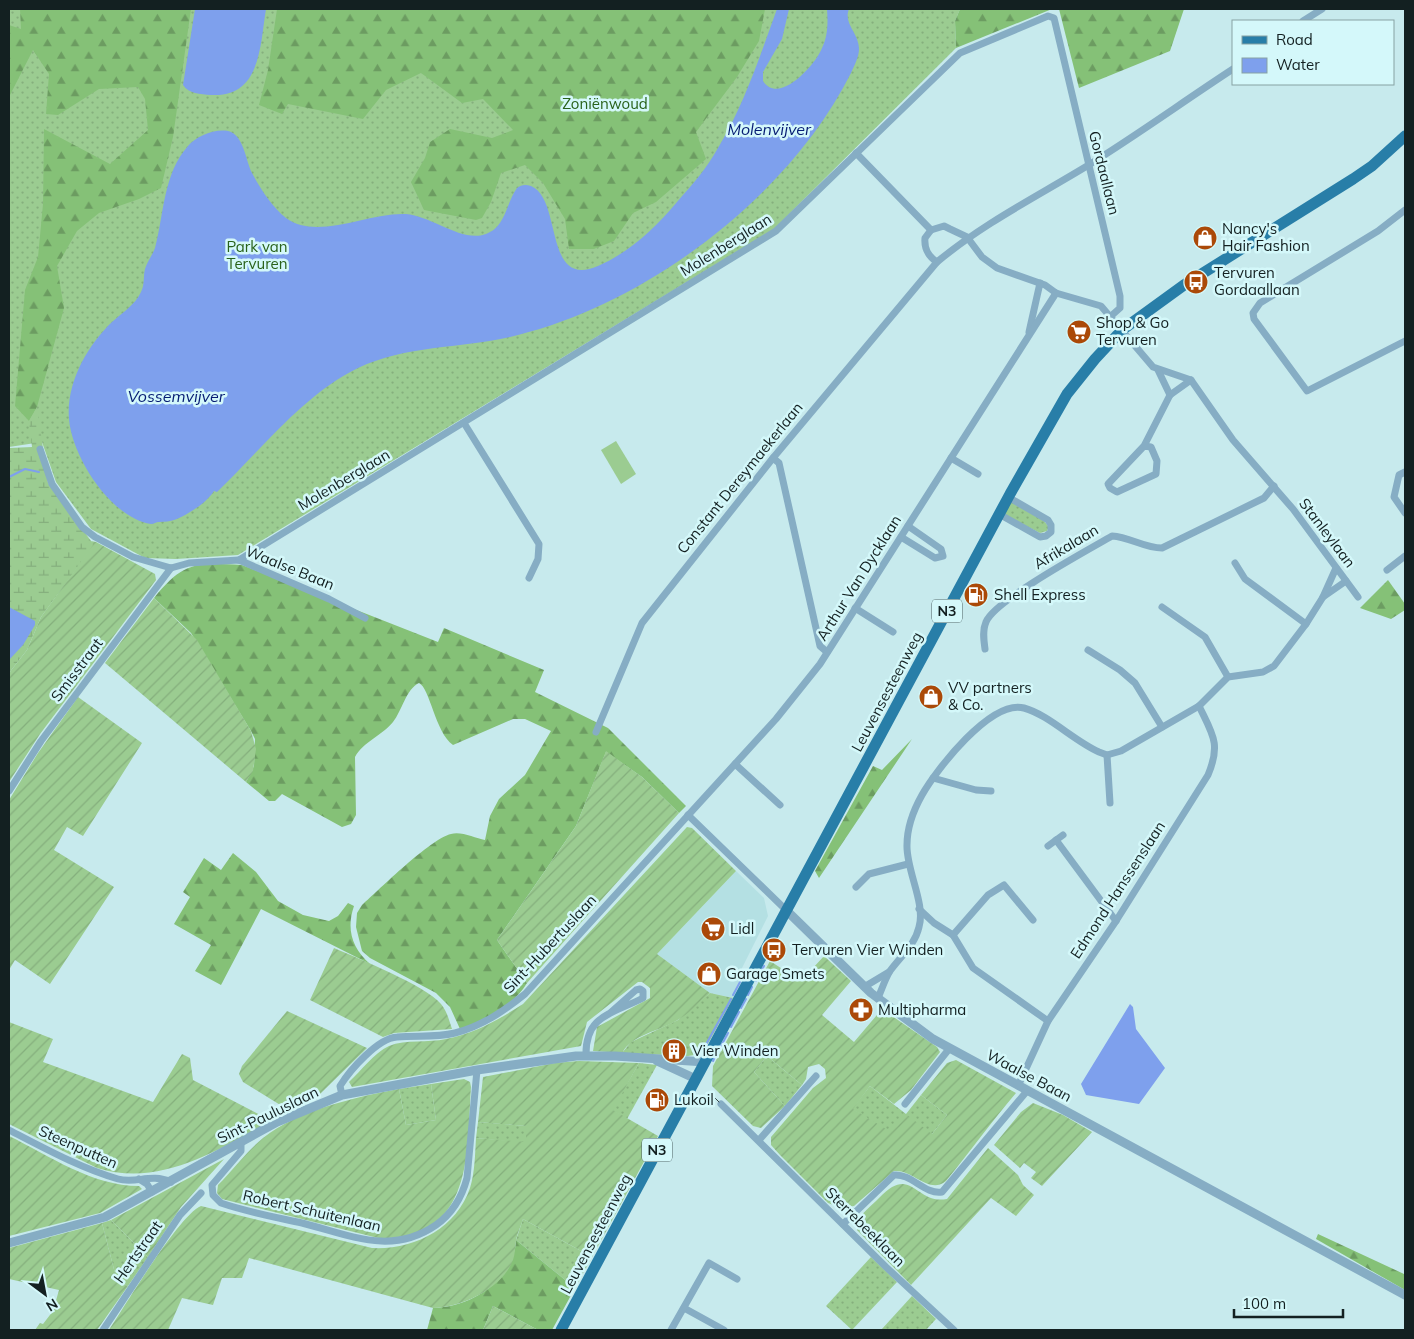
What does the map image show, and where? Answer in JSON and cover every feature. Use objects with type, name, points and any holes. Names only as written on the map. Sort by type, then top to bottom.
[{"type":"main road","name":"Leuvensesteenweg","points":[[561,1330],[1008,497],[1067,394],[1095,358],[1122,330],[1184,285],[1372,166],[1405,136]]},
{"type":"street","points":[[1305,20],[1322,9]]},
{"type":"street","name":"Molenberglaan","points":[[239,560],[776,231],[960,52],[986,40],[1052,16]]},
{"type":"street","name":"Gordaallaan","points":[[1052,16],[1120,296],[1120,308],[1111,316]]},
{"type":"street","name":"Constant Dereymaekerlaan","points":[[596,732],[642,623],[773,458],[937,262],[967,237],[1087,165],[1232,70]]},
{"type":"street","points":[[856,153],[931,230]]},
{"type":"street","points":[[1405,210],[1378,231],[1260,303],[1253,313],[1254,319],[1307,391],[1405,341]]},
{"type":"street","points":[[937,262],[930,257],[924,244],[925,238],[931,230],[944,226],[967,237],[982,257],[997,268],[1040,283],[1056,293],[1101,306],[1147,362],[1158,370],[1180,375],[1191,380]]},
{"type":"street","name":"Arthur Van Dycklaan","points":[[1028,337],[1040,283]]},
{"type":"street","name":"Arthur Van Dycklaan","points":[[688,815],[796,696],[827,652],[1056,293]]},
{"type":"street","points":[[1158,370],[1170,395]]},
{"type":"street","points":[[1144,446],[1151,448],[1157,461],[1156,474],[1117,492],[1110,488],[1108,484],[1144,446],[1170,395],[1191,380]]},
{"type":"street","name":"Stanleylaan","points":[[1191,380],[1234,440],[1274,486],[1358,597]]},
{"type":"street","points":[[464,423],[539,544],[538,559],[529,578]]},
{"type":"street","points":[[40,449],[52,484],[82,527],[133,557],[171,568]]},
{"type":"street","points":[[773,458],[779,463],[820,646],[827,652]]},
{"type":"street","points":[[951,458],[978,474]]},
{"type":"street","points":[[1405,472],[1399,475],[1394,497],[1405,513]]},
{"type":"street","name":"Afrikalaan","points":[[985,649],[983,637],[986,622],[1006,601],[1061,565],[1112,536],[1122,536],[1152,548],[1162,548],[1264,498],[1274,486]]},
{"type":"street","points":[[999,514],[1040,537],[1046,536],[1051,532],[1051,525],[1045,518],[1008,497]]},
{"type":"street","points":[[901,537],[935,558],[943,556],[941,549],[908,526]]},
{"type":"street","points":[[1387,570],[1405,556]]},
{"type":"street","name":"Waalse Baan","points":[[171,568],[189,563],[239,560],[329,599],[365,618]]},
{"type":"street","points":[[1235,563],[1245,579],[1306,624]]},
{"type":"street","name":"Smisstraat","points":[[9,791],[41,741],[171,568]]},
{"type":"street","points":[[878,998],[889,972],[910,947],[920,926],[919,909],[908,864],[907,828],[922,794],[933,778],[960,746],[985,722],[1006,709],[1023,708],[1045,719],[1084,745],[1108,755],[1121,751],[1199,706],[1228,677],[1263,672],[1274,666],[1306,624],[1323,597],[1336,568]]},
{"type":"street","points":[[1323,597],[1346,581]]},
{"type":"street","points":[[1162,607],[1205,637],[1228,677]]},
{"type":"street","points":[[855,608],[893,632]]},
{"type":"street","points":[[1088,650],[1120,670],[1136,683],[1162,727]]},
{"type":"street","name":"Edmond Hanssenslaan","points":[[1018,1086],[1048,1021],[1116,921],[1208,775],[1215,759],[1215,740],[1199,706]]},
{"type":"street","points":[[1108,755],[1110,803]]},
{"type":"street","points":[[735,764],[780,805]]},
{"type":"street","points":[[933,778],[976,790],[990,791]]},
{"type":"street","name":"Waalse Baan","points":[[688,815],[864,987],[949,1049],[1405,1295]]},
{"type":"street","name":"Sint-Hubertuslaan","points":[[342,1095],[340,1086],[347,1075],[386,1040],[398,1037],[437,1037],[456,1033],[489,1020],[514,1003],[525,994],[688,815]]},
{"type":"street","points":[[1048,846],[1063,835]]},
{"type":"street","points":[[1056,840],[1116,921]]},
{"type":"street","points":[[856,887],[869,874],[908,864]]},
{"type":"street","points":[[953,935],[988,895],[1004,885],[1033,920]]},
{"type":"street","points":[[919,909],[934,923],[953,935],[973,968],[1048,1021]]},
{"type":"street","points":[[920,926],[934,923]]},
{"type":"street","points":[[864,987],[889,972]]},
{"type":"street","points":[[586,1056],[589,1031],[596,1023],[610,1013]]},
{"type":"street","points":[[904,1104],[949,1049]]},
{"type":"street","name":"Sint-Pauluslaan","points":[[9,1243],[99,1219],[171,1182],[241,1142],[308,1108],[342,1095],[477,1070],[586,1056],[645,1057],[705,1062]]},
{"type":"street","name":"Sint-Pauluslaan","points":[[645,1057],[696,1079]]},
{"type":"street","name":"Robert Schuitenlaan","points":[[233,1160],[212,1186],[212,1193],[215,1199],[223,1204],[377,1242],[398,1242],[415,1237],[448,1215],[462,1194],[467,1178],[477,1070]]},
{"type":"street","points":[[759,1140],[816,1076]]},
{"type":"street","points":[[842,1224],[896,1175],[900,1175],[935,1192],[942,1192],[1027,1090]]},
{"type":"street","name":"Sterrebeeklaan","points":[[721,1104],[842,1224],[954,1330]]},
{"type":"street","name":"Steenputten","points":[[9,1130],[79,1165],[121,1180],[161,1177],[171,1182]]},
{"type":"street","points":[[233,1160],[242,1150],[241,1142]]},
{"type":"street","points":[[232,1147],[235,1154],[233,1160]]},
{"type":"street","points":[[139,1179],[147,1184],[152,1192]]},
{"type":"street","name":"Hertstraat","points":[[103,1330],[180,1215],[201,1193]]},
{"type":"street","points":[[671,1330],[709,1264],[738,1279]]},
{"type":"street","points":[[684,1308],[724,1330]]},
{"type":"shaded area","points":[[736,871],[764,898],[768,916],[737,978],[742,981],[733,998],[710,993],[657,954]]},
{"type":"green space","name":"Park van Tervuren","points":[[9,9],[960,9],[955,21],[956,48],[774,229],[238,555],[176,559],[145,558],[91,529],[56,482],[42,442],[9,447]]},
{"type":"green space","points":[[20,9],[191,9],[173,137],[161,188],[139,199],[99,213],[77,231],[57,266],[64,308],[37,407],[29,421],[15,406],[25,290],[38,257],[43,204],[44,129],[110,164],[148,130],[145,99],[138,87],[99,89],[58,115],[46,114],[49,74],[33,50],[9,97],[9,25],[21,29]]},
{"type":"green space","name":"Zoniënwoud","points":[[277,9],[765,9],[759,41],[737,77],[696,132],[706,159],[656,202],[633,213],[614,241],[594,249],[569,249],[565,219],[543,183],[525,165],[501,173],[491,202],[482,218],[476,220],[424,210],[411,182],[425,158],[430,142],[450,129],[492,138],[513,130],[483,99],[462,103],[421,73],[386,90],[363,119],[288,104],[282,114],[259,105],[268,70]]},
{"type":"green space","points":[[960,9],[1052,9],[956,48],[955,21]]},
{"type":"green space","points":[[1059,9],[1184,9],[1170,51],[1079,88]]},
{"type":"green space","points":[[37,407],[48,483],[94,545],[41,617],[27,650],[9,673],[9,448],[32,447],[29,421]]},
{"type":"green space","points":[[616,441],[636,474],[621,484],[601,450]]},
{"type":"green space","points":[[1010,501],[1044,521],[1049,527],[1047,531],[1040,533],[1003,514]]},
{"type":"green space","points":[[91,541],[155,574],[156,580],[40,734],[9,782],[9,673],[27,650],[41,617],[93,545]]},
{"type":"green space","points":[[213,564],[242,565],[438,642],[444,628],[544,670],[535,692],[608,728],[686,806],[679,813],[642,777],[606,752],[576,826],[497,940],[527,983],[514,999],[488,1017],[460,1029],[450,1007],[436,993],[370,958],[362,951],[356,927],[357,913],[362,905],[405,865],[442,838],[459,833],[485,840],[490,816],[499,799],[525,775],[551,731],[525,719],[513,719],[453,745],[442,731],[426,693],[419,683],[407,695],[389,727],[363,747],[355,757],[356,815],[351,824],[342,827],[282,794],[275,801],[269,801],[246,782],[254,766],[255,739],[251,731],[191,633],[154,598],[174,577],[192,567]]},
{"type":"green space","points":[[1388,580],[1405,604],[1405,610],[1391,619],[1360,608]]},
{"type":"green space","points":[[154,598],[197,640],[251,731],[256,749],[253,771],[246,782],[105,663]]},
{"type":"green space","points":[[78,697],[142,743],[83,836],[67,827],[54,850],[114,887],[50,984],[15,960],[9,970],[9,800],[38,753]]},
{"type":"green space","points":[[912,739],[819,878],[815,871],[873,766],[882,770]]},
{"type":"green space","points":[[606,751],[642,777],[679,813],[527,983],[497,940],[576,826]]},
{"type":"green space","points":[[687,827],[692,828],[736,871],[657,954],[710,993],[685,1015],[669,1025],[632,1042],[622,1053],[593,1051],[597,1027],[650,998],[650,988],[642,982],[638,982],[587,1022],[581,1046],[352,1087],[349,1082],[383,1049],[389,1046],[439,1040],[477,1030],[496,1021],[523,1004]]},
{"type":"green space","points":[[233,853],[256,872],[278,901],[303,915],[329,921],[338,916],[348,903],[354,906],[351,923],[352,938],[359,951],[370,964],[261,909],[221,985],[195,971],[211,945],[174,924],[190,897],[183,892],[204,858],[221,870]]},
{"type":"green space","points":[[334,948],[391,973],[433,997],[445,1010],[452,1029],[394,1033],[383,1037],[310,1000]]},
{"type":"green space","points":[[824,956],[851,981],[822,1015],[854,1042],[882,1009],[937,1047],[940,1052],[911,1090],[894,1104],[870,1086],[853,1109],[891,1132],[906,1114],[932,1134],[947,1115],[921,1095],[947,1063],[956,1060],[1016,1093],[946,1181],[940,1185],[927,1183],[901,1171],[894,1171],[854,1206],[841,1208],[828,1203],[780,1155],[771,1145],[771,1137],[813,1088],[826,1078],[825,1069],[819,1064],[808,1067],[806,1079],[802,1085],[767,1056],[754,1072],[785,1106],[761,1128],[753,1126],[712,1086],[713,1066],[770,961],[801,981]]},
{"type":"green space","points":[[710,993],[733,998],[709,1042],[700,1054],[688,1056],[622,1053],[631,1042],[678,1020]]},
{"type":"green space","points":[[287,1011],[367,1048],[318,1096],[290,1111],[243,1082],[239,1074],[242,1066]]},
{"type":"green space","points":[[9,1022],[53,1039],[43,1062],[153,1102],[182,1054],[190,1058],[193,1080],[272,1121],[209,1154],[166,1170],[144,1173],[121,1173],[97,1168],[9,1124]]},
{"type":"green space","points":[[767,1056],[802,1085],[785,1106],[754,1072]]},
{"type":"green space","points":[[579,1061],[639,1063],[613,1110],[658,1136],[592,1257],[523,1219],[513,1260],[500,1280],[468,1300],[433,1308],[249,1258],[242,1278],[222,1278],[213,1305],[182,1298],[168,1330],[109,1330],[166,1243],[191,1213],[201,1206],[372,1248],[388,1248],[403,1245],[418,1241],[432,1234],[455,1215],[470,1188],[473,1176],[476,1138],[526,1142],[526,1126],[478,1122],[483,1077],[555,1063]]},
{"type":"green space","points":[[639,1063],[657,1065],[627,1119],[612,1110]]},
{"type":"green space","points":[[464,1079],[470,1082],[471,1087],[467,1154],[462,1177],[455,1197],[444,1215],[427,1228],[402,1238],[378,1238],[222,1199],[217,1193],[218,1185],[257,1143],[277,1128],[310,1112],[365,1096],[399,1089],[406,1125],[436,1120],[431,1084]]},
{"type":"green space","points":[[431,1084],[436,1120],[406,1125],[399,1089]]},
{"type":"green space","points":[[870,1086],[906,1114],[921,1095],[947,1115],[932,1134],[891,1133],[852,1109]]},
{"type":"green space","points":[[1033,1103],[1063,1115],[1092,1132],[1042,1186],[1031,1178],[1036,1172],[1024,1163],[1020,1168],[994,1145],[1021,1112]]},
{"type":"green space","points":[[478,1122],[527,1126],[526,1143],[476,1138]]},
{"type":"green space","points":[[9,1136],[56,1161],[88,1175],[122,1185],[139,1186],[142,1189],[100,1213],[9,1236]]},
{"type":"green space","points":[[988,1148],[1018,1175],[1023,1185],[1034,1195],[1016,1216],[991,1198],[911,1285],[857,1230],[857,1221],[890,1188],[899,1184],[907,1185],[936,1199],[947,1199]]},
{"type":"green space","points":[[224,1159],[181,1207],[148,1257],[111,1220]]},
{"type":"green space","points":[[523,1219],[592,1257],[575,1288],[516,1240]]},
{"type":"green space","points":[[111,1220],[148,1257],[128,1286],[117,1281],[102,1223]]},
{"type":"green space","points":[[102,1223],[117,1281],[128,1286],[97,1330],[35,1330],[40,1323],[43,1324],[53,1311],[59,1290],[9,1279],[9,1248]]},
{"type":"green space","points":[[1318,1234],[1404,1274],[1405,1290],[1316,1239]]},
{"type":"green space","points":[[516,1240],[575,1288],[552,1330],[538,1330],[493,1306],[483,1330],[427,1330],[433,1308],[462,1303],[476,1297],[499,1279],[508,1267]]},
{"type":"green space","points":[[871,1257],[897,1282],[852,1330],[826,1306]]},
{"type":"green space","points":[[912,1296],[936,1319],[926,1330],[881,1330]]},
{"type":"green space","points":[[493,1306],[538,1330],[483,1330]]},
{"type":"water","points":[[195,9],[266,9],[255,67],[249,79],[240,88],[227,94],[211,95],[192,92],[183,85]]},
{"type":"water","name":"Vossemvijver","points":[[777,9],[789,9],[782,39],[763,72],[763,81],[770,87],[778,89],[796,80],[818,55],[825,39],[827,9],[849,9],[848,19],[857,38],[859,49],[855,64],[825,118],[792,161],[754,201],[711,237],[665,270],[617,297],[568,319],[518,335],[397,355],[377,360],[358,368],[338,379],[319,393],[283,424],[217,492],[214,491],[200,505],[175,520],[151,524],[136,519],[108,498],[96,483],[77,451],[72,434],[69,419],[71,392],[80,366],[94,342],[112,322],[132,305],[141,292],[145,269],[155,248],[169,182],[180,157],[196,139],[208,133],[220,131],[231,132],[235,135],[242,144],[252,173],[271,203],[286,218],[299,224],[313,227],[406,214],[426,219],[457,232],[477,236],[493,231],[498,226],[517,188],[523,185],[531,186],[541,194],[547,207],[561,255],[569,265],[581,270],[598,266],[621,254],[651,230],[694,183],[714,155],[736,115]]},
{"type":"water","points":[[9,607],[35,621],[35,625],[23,645],[9,660]]},
{"type":"water","points":[[1130,1004],[1133,1007],[1136,1029],[1165,1068],[1139,1104],[1086,1095],[1081,1084]]},
{"type":"waterway","points":[[9,477],[25,469],[39,472]]},
{"type":"waterway","points":[[756,981],[764,966]]},
{"type":"waterway","points":[[733,995],[740,982]]},
{"type":"waterway","points":[[748,995],[752,987]]},
{"type":"waterway","points":[[704,1048],[731,999]]},
{"type":"waterway","points":[[741,1008],[746,999]]},
{"type":"waterway","points":[[731,1027],[739,1012]]},
{"type":"waterway","points":[[721,1046],[728,1033]]},
{"type":"waterway","points":[[713,1061],[717,1052]]},
{"type":"tram line","points":[[710,1093],[719,1102]]},
{"type":"place","name":"Nancy's Hair Fashion","points":[[1205,238]]},
{"type":"place","name":"Tervuren Gordaallaan","points":[[1196,282]]},
{"type":"place","name":"Shop & Go Tervuren","points":[[1079,332]]},
{"type":"place","name":"Shell Express","points":[[976,595]]},
{"type":"place","name":"VV partners & Co.","points":[[931,697]]},
{"type":"place","name":"Lidl","points":[[713,929]]},
{"type":"place","name":"Tervuren Vier Winden","points":[[774,950]]},
{"type":"place","name":"Garage Smets","points":[[709,974]]},
{"type":"place","name":"Multipharma","points":[[861,1010]]},
{"type":"place","name":"Vier Winden","points":[[674,1051]]},
{"type":"place","name":"Lukoil","points":[[657,1100]]},
{"type":"water label","name":"Molenvijver","points":[[769,129]]}]
